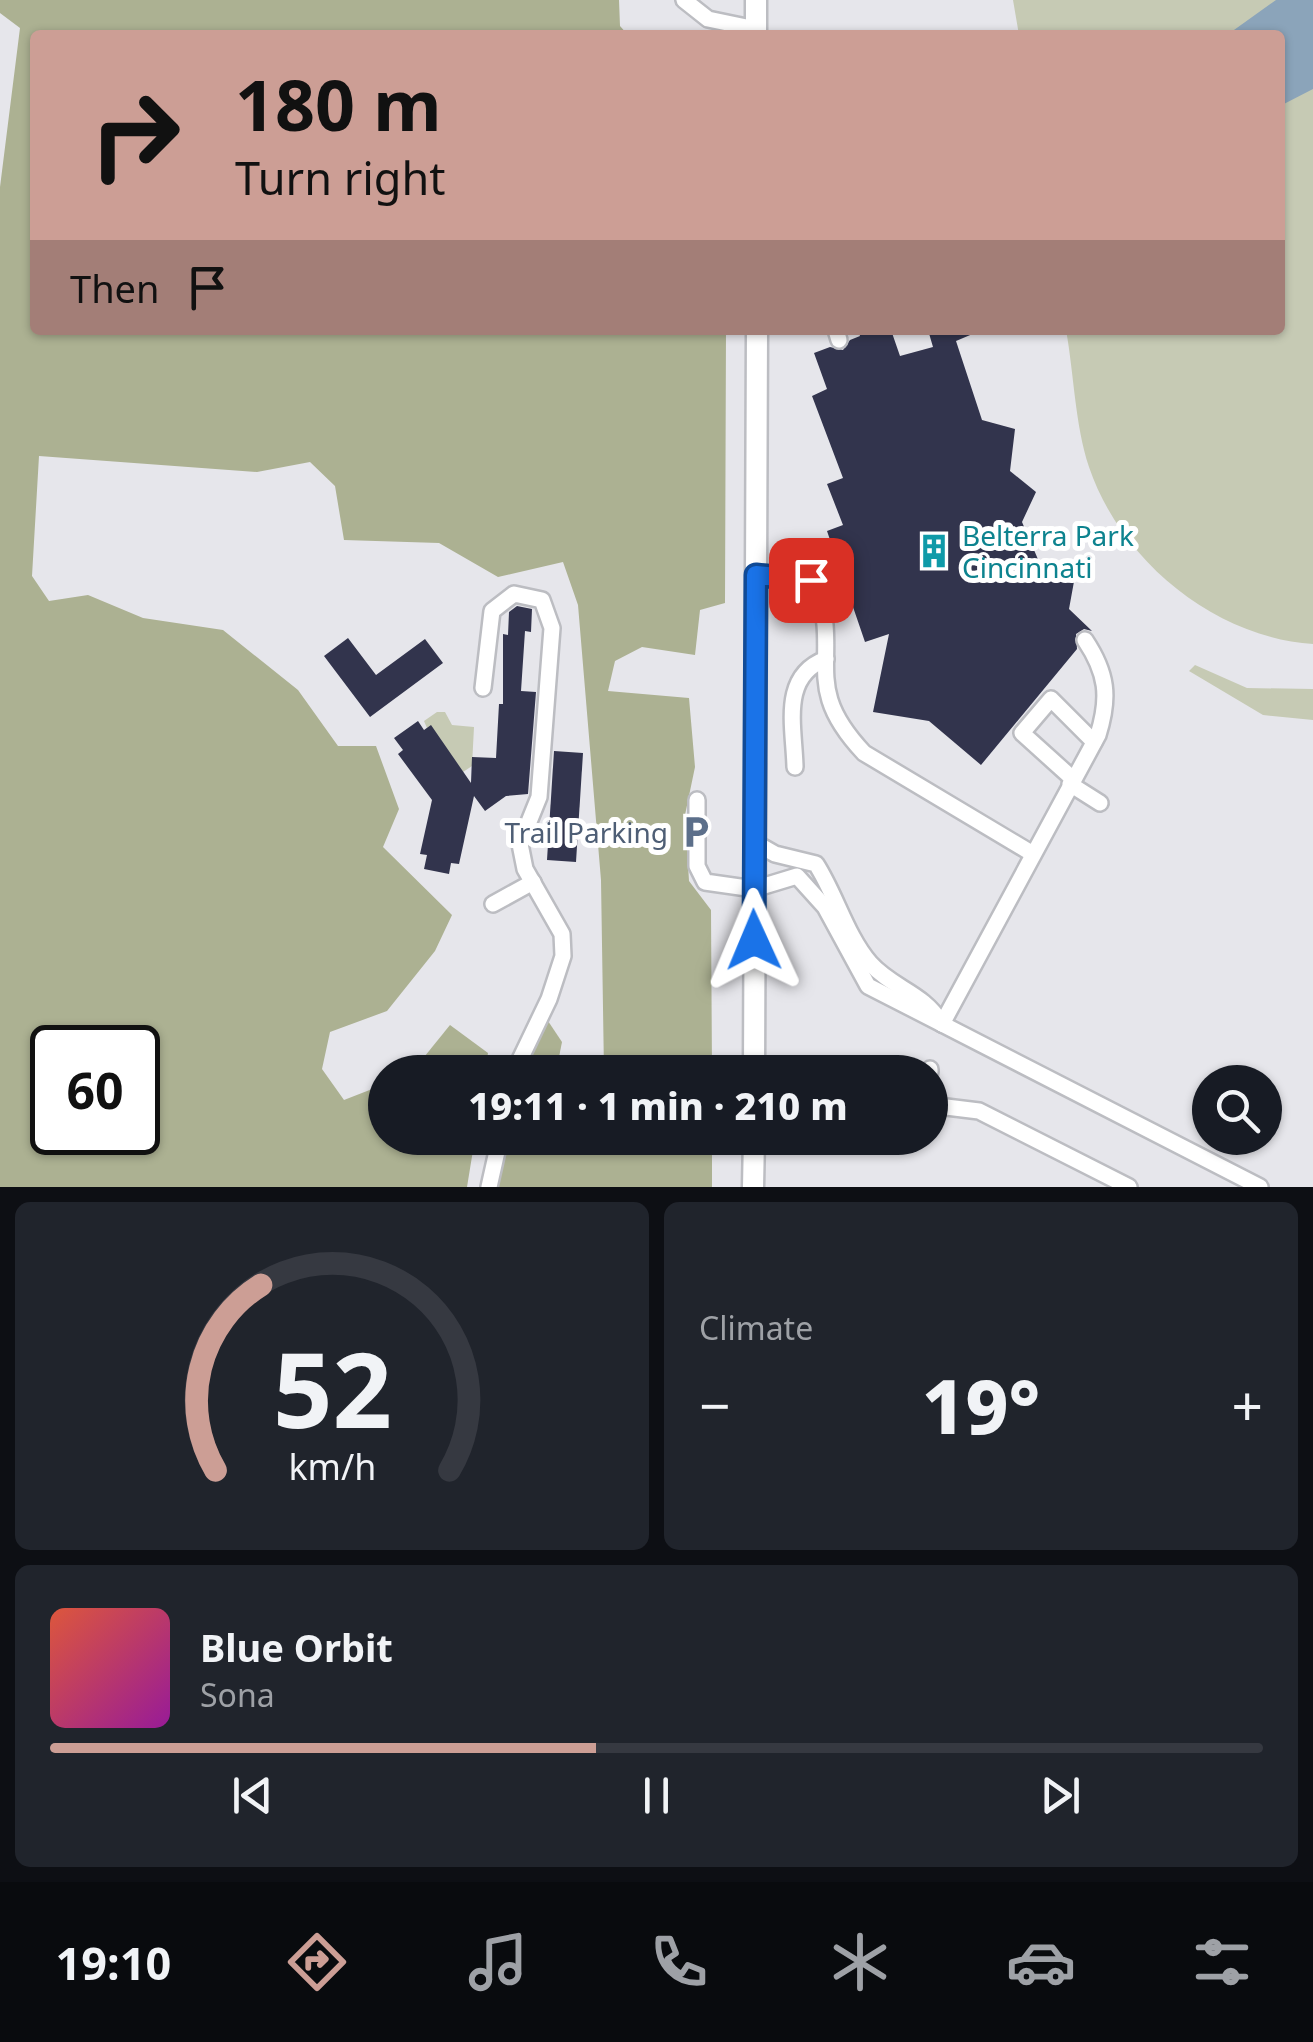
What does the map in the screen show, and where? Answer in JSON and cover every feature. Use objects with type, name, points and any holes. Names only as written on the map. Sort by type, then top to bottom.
[{"type":"main road","points":[[756,0],[756,30]]},
{"type":"main road","points":[[754,1055],[757,335]]},
{"type":"main road","points":[[754,1155],[754,1187]]},
{"type":"lane","points":[[684,0],[708,19],[749,30]]},
{"type":"lane","points":[[756,575],[801,576],[818,588],[825,617],[825,686],[832,714],[864,753],[1033,854]]},
{"type":"lane","points":[[484,688],[492,611],[514,594],[542,600],[552,628],[539,797],[520,844],[534,882],[562,934],[563,956],[549,999],[522,1055]]},
{"type":"lane","points":[[942,1024],[1094,742],[1107,706],[1106,683],[1100,663],[1085,640]]},
{"type":"lane","points":[[795,767],[794,700],[799,674],[826,659]]},
{"type":"lane","points":[[794,700],[802,690],[825,686]]},
{"type":"lane","points":[[1094,742],[1051,699],[1022,733],[1072,782],[1100,803]]},
{"type":"lane","points":[[697,800],[700,875],[710,884],[754,888],[797,876],[809,885],[868,986],[1260,1187]]},
{"type":"lane","points":[[754,842],[775,854],[816,864],[862,954],[894,982],[930,1003],[942,1024]]},
{"type":"lane","points":[[493,904],[534,882]]},
{"type":"lane","points":[[948,1107],[979,1111],[1129,1187]]},
{"type":"lane","points":[[489,1187],[496,1155]]},
{"type":"green space","points":[[0,0],[619,0],[624,30],[30,30],[30,335],[726,335],[725,603],[700,610],[695,655],[642,647],[615,661],[608,691],[689,698],[695,767],[685,815],[689,881],[711,910],[712,1055],[604,1055],[601,880],[578,605],[563,562],[498,577],[439,543],[344,540],[335,486],[310,462],[257,472],[39,456],[32,576],[49,601],[88,595],[143,618],[223,630],[298,690],[338,746],[376,746],[399,809],[383,847],[452,915],[435,951],[387,1011],[330,1032],[322,1069],[344,1100],[368,1091],[368,1155],[472,1155],[467,1187],[0,1187],[0,187],[20,28],[0,13]]},
{"type":"green space","points":[[1013,0],[1313,0],[1313,644],[1241,627],[1207,610],[1176,588],[1124,533],[1104,501],[1084,451],[1067,335],[1285,335],[1285,30],[1018,30]]},
{"type":"green space","points":[[1195,665],[1247,688],[1313,689],[1313,720],[1263,715],[1189,671]]},
{"type":"green space","points":[[437,712],[445,712],[452,725],[474,727],[472,766],[463,772],[431,726],[427,728],[424,721]]},
{"type":"green space","points":[[542,1012],[562,1042],[559,1055],[522,1055]]},
{"type":"green space","points":[[450,1025],[488,1053],[488,1055],[426,1055]]},
{"type":"green space","points":[[496,1155],[712,1155],[712,1187],[489,1187]]},
{"type":"water","points":[[1276,0],[1313,0],[1313,89],[1285,103],[1285,30],[1234,30]]},
{"type":"building","name":"Belterra Park Cincinnati","points":[[893,335],[900,356],[933,347],[929,335],[970,335],[956,341],[982,420],[1015,429],[1010,471],[1036,492],[1022,522],[1043,571],[1075,576],[1069,609],[1092,631],[1084,629],[1076,634],[1077,649],[981,765],[929,721],[873,712],[889,634],[865,642],[827,531],[843,525],[827,484],[843,478],[812,396],[827,389],[814,353],[830,347],[843,350],[850,340]]},
{"type":"building","points":[[517,606],[532,609],[531,632],[525,631],[521,691],[536,692],[528,794],[506,796],[485,811],[474,796],[459,864],[451,863],[449,874],[424,869],[427,855],[420,854],[432,800],[398,754],[403,750],[394,738],[418,721],[424,730],[431,725],[471,783],[472,757],[496,758],[499,704],[503,704],[503,634],[508,635],[509,612]]},
{"type":"building","points":[[348,638],[376,675],[425,639],[443,663],[370,717],[324,656]]},
{"type":"building","points":[[554,751],[583,753],[576,862],[547,860]]},
{"type":"place","name":"Belterra Park Cincinnati","points":[[934,551]]},
{"type":"place","name":"Trail Parking","points":[[696,832]]},
{"type":"route","points":[[754,940],[756,575],[801,576],[811,580]]}]
